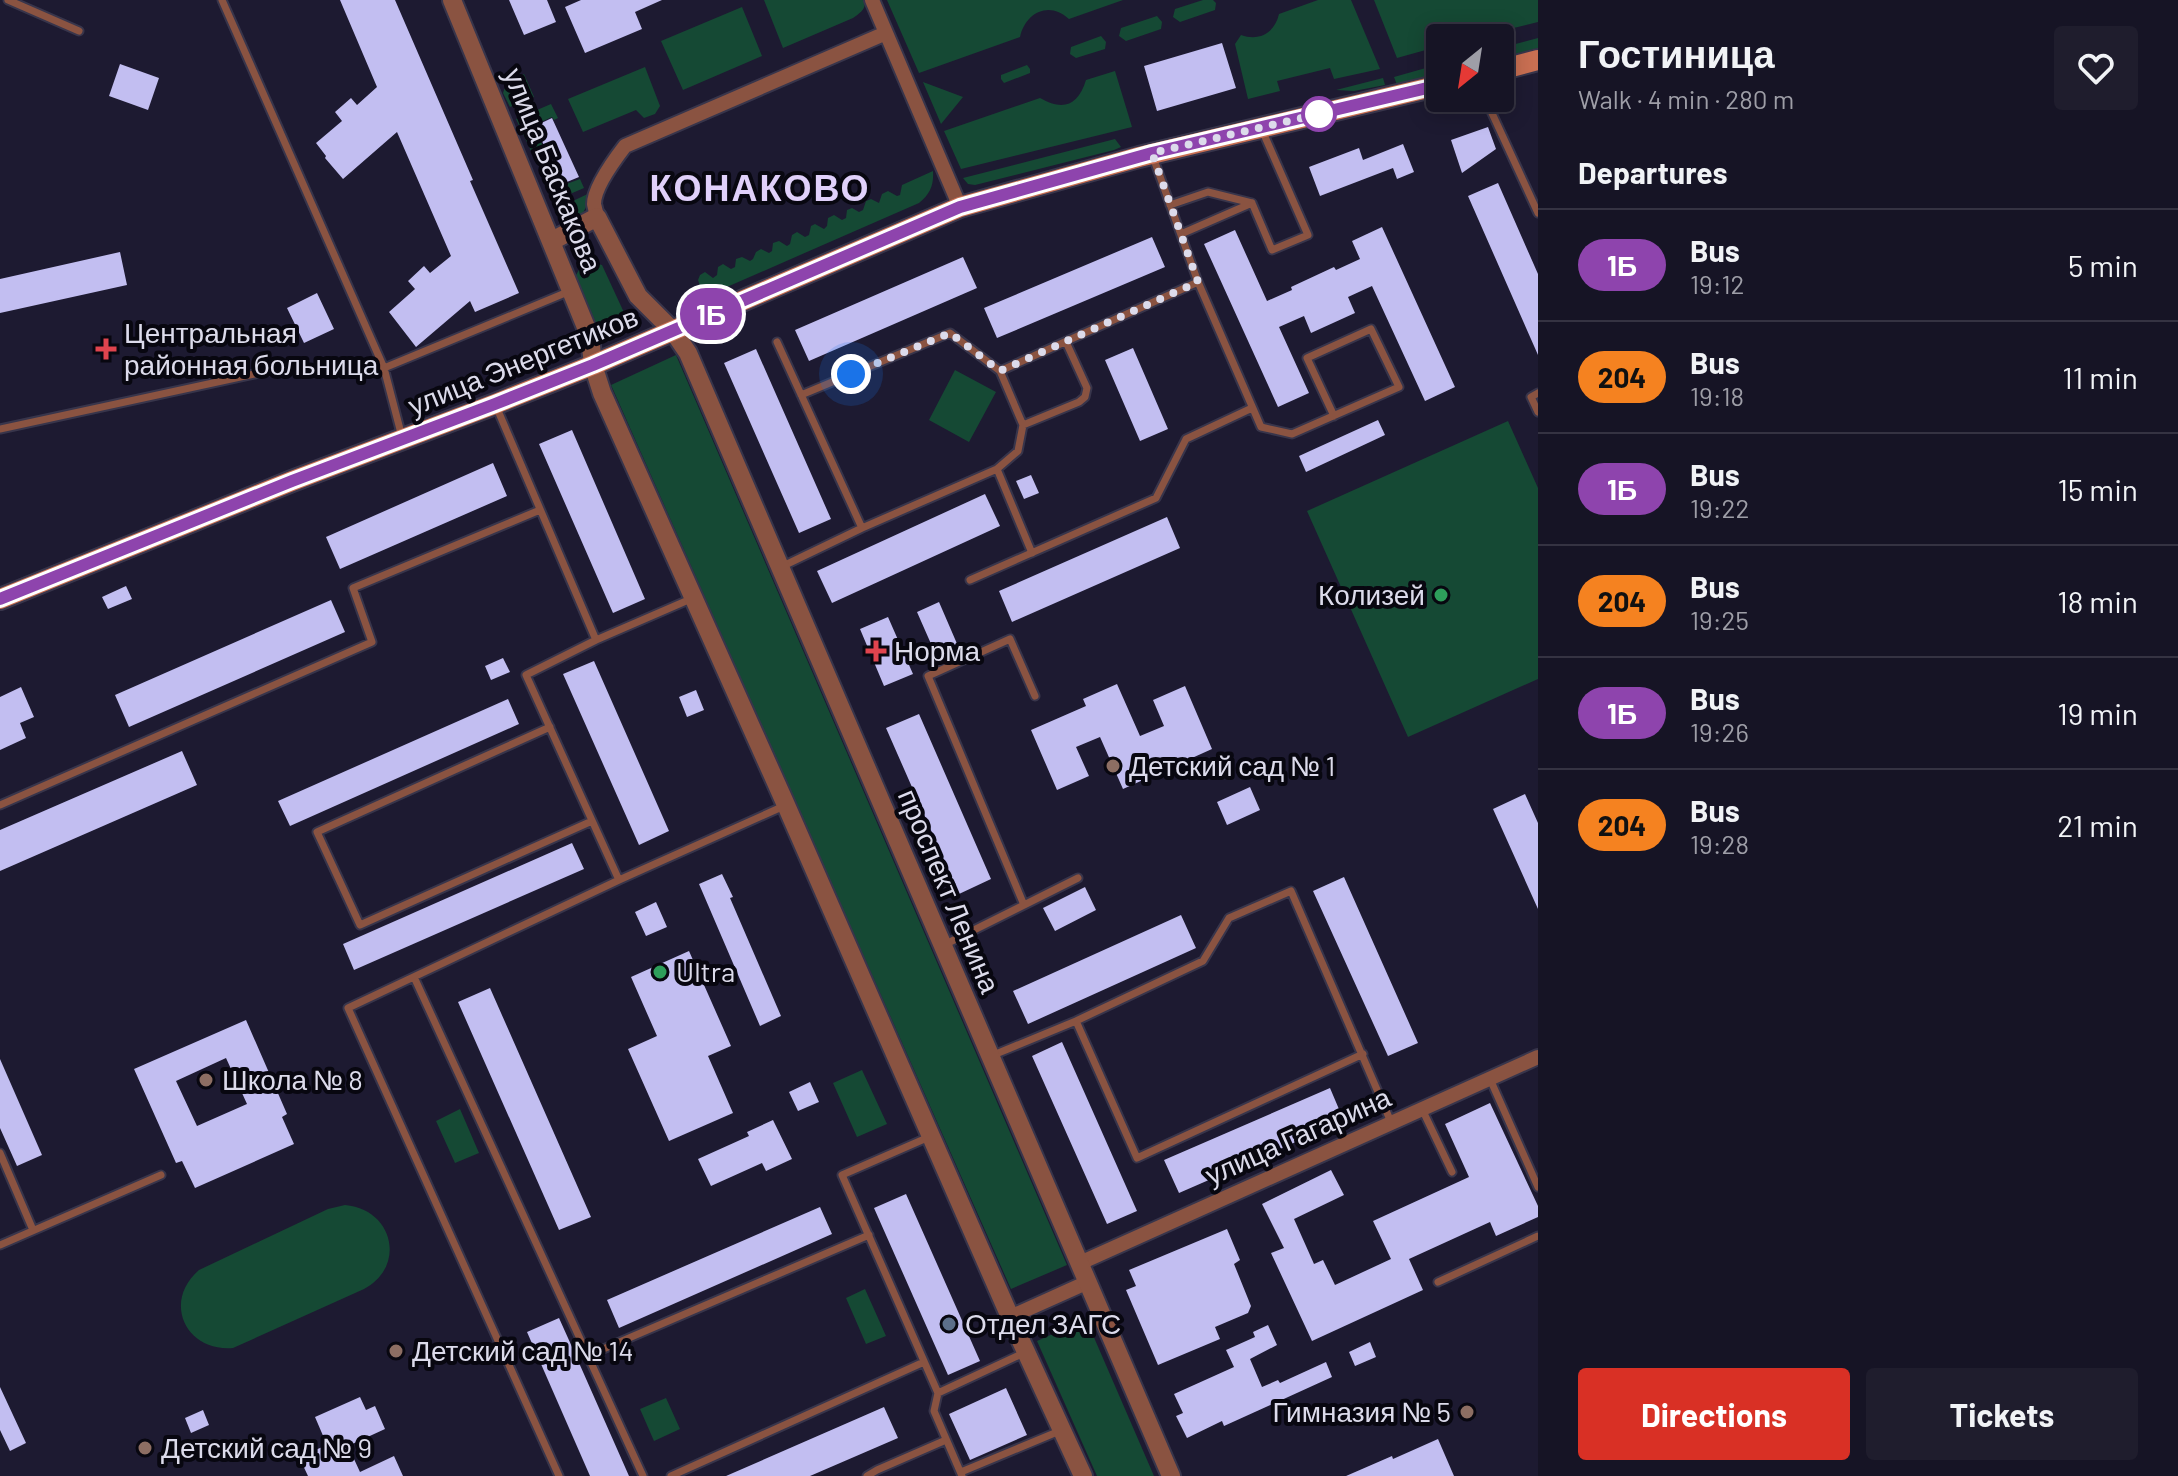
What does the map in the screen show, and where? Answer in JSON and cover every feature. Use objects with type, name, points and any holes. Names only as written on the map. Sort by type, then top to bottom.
[{"type":"main road","points":[[1514,66],[1538,60]]},
{"type":"main road","name":"улица Энергетиков","points":[[0,599],[292,481],[593,365],[960,207],[1152,153],[1426,88]]},
{"type":"street","name":"улица Баскакова","points":[[452,0],[590,337],[593,365]]},
{"type":"street","points":[[872,0],[960,207]]},
{"type":"street","points":[[552,241],[597,217],[594,204],[596,194],[625,146],[886,33]]},
{"type":"street","name":"проспект Ленина","points":[[597,217],[638,296],[673,331],[688,353],[1171,1476]]},
{"type":"street","points":[[593,365],[602,393],[1083,1476]]},
{"type":"street","name":"улица Гагарина","points":[[1080,1263],[1538,1057]]},
{"type":"street","points":[[1010,1317],[1088,1282]]},
{"type":"lane","points":[[8,0],[79,31]]},
{"type":"lane","points":[[222,0],[384,368],[403,439]]},
{"type":"lane","points":[[1492,112],[1538,211]]},
{"type":"lane","points":[[1252,203],[1272,250],[1308,235],[1261,128]]},
{"type":"lane","points":[[1152,153],[1198,282],[1261,427],[1292,434],[1334,416],[1399,387],[1371,329],[1307,358],[1334,416]]},
{"type":"lane","points":[[1170,205],[1208,192],[1252,203]]},
{"type":"lane","points":[[1181,234],[1252,203]]},
{"type":"lane","points":[[1000,371],[1198,282]]},
{"type":"lane","points":[[0,429],[273,370],[384,368],[572,291]]},
{"type":"lane","points":[[779,568],[997,469],[1018,451],[1023,425],[1000,371],[950,333],[801,395]]},
{"type":"lane","points":[[777,342],[862,528]]},
{"type":"lane","points":[[1023,425],[1085,397],[1087,388],[1066,342]]},
{"type":"lane","points":[[1538,393],[1531,397],[1538,412]]},
{"type":"lane","points":[[495,404],[596,640]]},
{"type":"lane","points":[[970,580],[1156,498],[1186,439],[1252,408]]},
{"type":"lane","points":[[997,469],[1032,553]]},
{"type":"lane","points":[[0,805],[372,642],[353,588],[540,510]]},
{"type":"lane","points":[[619,880],[526,675],[596,640],[693,598]]},
{"type":"lane","points":[[1024,905],[928,676],[1010,639],[1035,696]]},
{"type":"lane","points":[[550,727],[317,832],[360,925],[592,821]]},
{"type":"lane","points":[[559,1476],[348,1008],[786,805]]},
{"type":"lane","points":[[942,946],[1078,878]]},
{"type":"lane","points":[[990,1056],[1076,1021],[1203,961],[1229,918],[1291,891],[1391,1122]]},
{"type":"lane","points":[[414,977],[643,1476]]},
{"type":"lane","points":[[1076,1021],[1137,1158],[1363,1054]]},
{"type":"lane","points":[[1490,1079],[1538,1187]]},
{"type":"lane","points":[[1422,1109],[1452,1172]]},
{"type":"lane","points":[[931,1136],[842,1175],[938,1393],[934,1411],[961,1474],[1062,1430]]},
{"type":"lane","points":[[0,1153],[3,1168],[33,1230]]},
{"type":"lane","points":[[0,1245],[161,1175]]},
{"type":"lane","points":[[587,1356],[869,1235]]},
{"type":"lane","points":[[1438,1282],[1538,1236]]},
{"type":"lane","points":[[938,1393],[1026,1352]]},
{"type":"lane","points":[[671,1476],[924,1362]]},
{"type":"lane","points":[[867,1476],[946,1440]]},
{"type":"green space","points":[[764,0],[864,0],[865,6],[853,18],[783,48]]},
{"type":"green space","points":[[887,0],[1123,0],[1069,19],[1054,10],[1039,12],[1027,21],[1020,37],[919,73]]},
{"type":"green space","points":[[1213,0],[1215,10],[1180,22],[1173,17],[1175,9]]},
{"type":"green space","points":[[1318,0],[1351,0],[1380,69],[1334,79],[1330,68],[1277,81],[1280,91],[1248,99],[1235,44],[1241,35],[1254,37],[1266,34],[1279,14]]},
{"type":"green space","points":[[1374,0],[1538,0],[1538,22],[1514,28],[1514,24],[1426,24],[1426,50],[1397,58]]},
{"type":"green space","points":[[742,7],[762,56],[683,90],[661,41]]},
{"type":"green space","points":[[1157,16],[1162,22],[1161,29],[1126,41],[1119,36],[1121,28]]},
{"type":"green space","points":[[1101,36],[1106,42],[1105,49],[1076,58],[1070,54],[1071,47]]},
{"type":"green space","points":[[1538,38],[1538,48],[1514,54],[1514,44]]},
{"type":"green space","points":[[1027,65],[1030,73],[1004,83],[1001,79],[1001,75]]},
{"type":"green space","points":[[645,67],[660,106],[655,114],[644,118],[636,110],[583,132],[568,99]]},
{"type":"green space","points":[[1426,68],[1426,78],[1397,85],[1394,77]]},
{"type":"green space","points":[[1115,71],[1132,127],[961,169],[944,131],[1040,98],[1056,104],[1069,104],[1079,96],[1086,80]]},
{"type":"green space","points":[[524,74],[534,97],[510,107],[504,89]]},
{"type":"green space","points":[[1383,78],[1385,85],[1354,91],[1336,90]]},
{"type":"green space","points":[[923,82],[963,97],[941,124]]},
{"type":"green space","points":[[551,104],[558,118],[554,120],[552,117],[534,125],[544,149],[532,153],[516,119]]},
{"type":"green space","points":[[1115,139],[1121,147],[1114,150],[975,185],[968,184],[963,178]]},
{"type":"green space","points":[[933,171],[930,189],[919,203],[704,297],[698,280],[705,272],[713,278],[723,264],[731,269],[735,267],[736,259],[742,257],[750,261],[761,249],[769,253],[772,251],[773,243],[779,241],[787,246],[797,232],[805,237],[815,224],[824,229],[828,218],[834,215],[842,220],[846,218],[847,210],[852,208],[859,212],[871,199],[879,203],[882,194],[888,191],[900,195],[902,185]]},
{"type":"green space","points":[[557,178],[561,186],[580,179],[584,188],[556,200],[548,182]]},
{"type":"green space","points":[[594,191],[579,221],[565,224],[558,208]]},
{"type":"green space","points":[[591,262],[602,265],[627,319],[623,332],[610,337],[599,331],[576,275],[582,265]]},
{"type":"green space","points":[[676,355],[1067,1265],[1011,1289],[611,385]]},
{"type":"green space","points":[[955,370],[996,392],[969,442],[929,420]]},
{"type":"green space","name":"Колизей","points":[[1508,421],[1538,488],[1538,679],[1408,737],[1307,511]]},
{"type":"green space","points":[[862,1070],[887,1124],[857,1137],[833,1083]]},
{"type":"green space","points":[[460,1109],[479,1153],[455,1163],[436,1121]]},
{"type":"green space","points":[[345,1205],[361,1209],[374,1217],[389,1240],[390,1253],[386,1267],[377,1279],[364,1289],[233,1348],[217,1347],[192,1334],[184,1322],[182,1296],[199,1270],[328,1209]]},
{"type":"green space","points":[[865,1289],[886,1336],[866,1344],[846,1298]]},
{"type":"green space","points":[[1086,1319],[1154,1476],[1097,1476],[1037,1341]]},
{"type":"green space","points":[[666,1398],[680,1429],[654,1441],[640,1409]]},
{"type":"building","points":[[340,0],[395,0],[519,293],[475,312],[470,301],[416,347],[389,312],[415,289],[408,281],[424,266],[430,273],[451,256],[397,132],[343,179],[316,143],[342,121],[335,112],[351,98],[357,105],[377,87]]},
{"type":"building","points":[[509,0],[547,0],[556,22],[524,35]]},
{"type":"building","points":[[581,0],[662,0],[635,12],[642,29],[585,53],[565,7]]},
{"type":"building","points":[[1222,43],[1236,88],[1157,111],[1144,66]]},
{"type":"building","points":[[120,64],[159,78],[148,110],[109,96]]},
{"type":"building","points":[[552,118],[579,177],[562,184],[535,126]]},
{"type":"building","points":[[1488,127],[1496,149],[1462,173],[1451,140]]},
{"type":"building","points":[[1403,144],[1414,172],[1397,179],[1393,168],[1320,196],[1309,167],[1359,148],[1363,160]]},
{"type":"building","points":[[1498,183],[1538,274],[1538,355],[1468,196]]},
{"type":"building","points":[[1382,227],[1455,387],[1425,401],[1372,286],[1348,297],[1355,313],[1311,333],[1304,316],[1279,327],[1309,393],[1278,407],[1204,244],[1235,230],[1267,301],[1334,267],[1336,270],[1360,259],[1352,241]]},
{"type":"building","points":[[1152,237],[1165,267],[997,338],[984,308]]},
{"type":"building","points":[[120,252],[127,285],[0,313],[0,279]]},
{"type":"building","points":[[963,257],[977,288],[809,361],[795,330]]},
{"type":"building","points":[[317,293],[334,329],[304,343],[287,308]]},
{"type":"building","points":[[1133,348],[1168,429],[1140,441],[1105,360]]},
{"type":"building","points":[[756,349],[831,519],[799,533],[724,363]]},
{"type":"building","points":[[1378,420],[1385,435],[1306,472],[1299,456]]},
{"type":"building","points":[[572,430],[645,599],[613,613],[539,444]]},
{"type":"building","points":[[493,463],[507,496],[340,569],[326,537]]},
{"type":"building","points":[[1031,475],[1039,493],[1024,499],[1016,481]]},
{"type":"building","points":[[985,494],[1000,526],[832,603],[817,571]]},
{"type":"building","points":[[1167,517],[1180,548],[1012,622],[999,591]]},
{"type":"building","points":[[126,586],[132,599],[108,609],[102,597]]},
{"type":"building","points":[[331,600],[345,632],[129,727],[115,695]]},
{"type":"building","points":[[939,602],[961,653],[939,662],[917,612]]},
{"type":"building","points":[[888,617],[913,674],[884,686],[860,629]]},
{"type":"building","points":[[503,658],[510,672],[491,680],[485,666]]},
{"type":"building","points":[[594,661],[669,831],[639,845],[563,674]]},
{"type":"building","points":[[1117,684],[1140,736],[1164,726],[1153,700],[1185,686],[1212,749],[1123,789],[1100,737],[1076,747],[1089,776],[1057,790],[1031,730],[1086,706],[1083,699]]},
{"type":"building","points":[[21,687],[34,717],[20,723],[26,738],[0,750],[0,697]]},
{"type":"building","points":[[696,690],[704,710],[687,717],[679,697]]},
{"type":"building","points":[[508,699],[519,724],[290,826],[278,801]]},
{"type":"building","points":[[919,714],[991,879],[959,894],[886,728]]},
{"type":"building","points":[[182,751],[197,785],[0,871],[0,830]]},
{"type":"building","points":[[1250,787],[1260,810],[1227,825],[1217,802]]},
{"type":"building","points":[[1525,794],[1538,823],[1538,909],[1493,809]]},
{"type":"building","points":[[572,843],[584,869],[354,970],[343,944]]},
{"type":"building","points":[[722,874],[781,1016],[760,1026],[699,884]]},
{"type":"building","points":[[1344,877],[1418,1043],[1388,1056],[1313,891]]},
{"type":"building","points":[[1085,887],[1096,910],[1055,931],[1043,908]]},
{"type":"building","points":[[656,902],[667,927],[646,936],[635,912]]},
{"type":"building","points":[[1181,915],[1196,948],[1028,1024],[1013,991]]},
{"type":"building","points":[[689,951],[731,1046],[708,1056],[733,1113],[669,1141],[628,1049],[657,1036],[631,977]]},
{"type":"building","points":[[490,988],[591,1217],[559,1230],[458,1002]]},
{"type":"building","points":[[246,1020],[287,1114],[282,1117],[294,1144],[195,1188],[182,1161],[176,1163],[134,1069]],"holes":[[[226,1058],[247,1104],[197,1126],[176,1081]]]},
{"type":"building","points":[[1062,1042],[1137,1211],[1107,1224],[1032,1056]]},
{"type":"building","points":[[0,1059],[42,1155],[17,1166],[0,1128]]},
{"type":"building","points":[[810,1082],[819,1102],[798,1111],[789,1092]]},
{"type":"building","points":[[1330,1088],[1344,1121],[1179,1193],[1164,1160]]},
{"type":"building","points":[[1490,1103],[1538,1206],[1538,1217],[1496,1236],[1490,1222],[1409,1259],[1423,1290],[1312,1341],[1271,1253],[1284,1248],[1262,1204],[1331,1170],[1344,1195],[1294,1219],[1314,1264],[1323,1260],[1335,1285],[1391,1259],[1373,1221],[1469,1177],[1445,1124]]},
{"type":"building","points":[[773,1120],[792,1159],[766,1171],[762,1163],[711,1186],[698,1159],[749,1136],[747,1132]]},
{"type":"building","points":[[906,1194],[980,1361],[948,1375],[874,1208]]},
{"type":"building","points":[[820,1207],[832,1234],[619,1328],[607,1300]]},
{"type":"building","points":[[1227,1229],[1240,1260],[1234,1264],[1251,1306],[1248,1313],[1215,1327],[1220,1339],[1158,1365],[1126,1290],[1136,1286],[1129,1270]]},
{"type":"building","points":[[559,1318],[629,1476],[590,1476],[527,1332]]},
{"type":"building","points":[[1268,1325],[1277,1345],[1250,1359],[1262,1387],[1278,1380],[1280,1383],[1326,1362],[1332,1377],[1224,1426],[1222,1421],[1187,1438],[1176,1416],[1183,1413],[1174,1394],[1234,1367],[1226,1350],[1255,1337],[1253,1332]]},
{"type":"building","points":[[1370,1342],[1376,1357],[1355,1366],[1349,1352]]},
{"type":"building","points":[[0,1387],[26,1443],[10,1451],[0,1430]]},
{"type":"building","points":[[1006,1388],[1027,1435],[970,1460],[949,1414]]},
{"type":"building","points":[[360,1397],[366,1410],[375,1406],[385,1429],[348,1446],[360,1472],[394,1456],[403,1476],[308,1476],[299,1457],[327,1445],[315,1417]]},
{"type":"building","points":[[884,1407],[898,1438],[810,1476],[726,1476]]},
{"type":"building","points":[[203,1410],[209,1425],[191,1433],[185,1418]]},
{"type":"building","points":[[1438,1439],[1454,1476],[1346,1476],[1392,1456],[1393,1459]]},
{"type":"bus line","name":"1Б","points":[[0,599],[292,481],[593,365],[960,207],[1152,153],[1426,89]]},
{"type":"place","name":"Центральная районная больница","points":[[106,349]]},
{"type":"place","name":"Колизей","points":[[1441,595]]},
{"type":"place","name":"Норма","points":[[876,651]]},
{"type":"place","name":"Детский сад № 1","points":[[1113,766]]},
{"type":"place","name":"Ultra","points":[[660,972]]},
{"type":"place","name":"Школа № 8","points":[[206,1080]]},
{"type":"place","name":"Отдел ЗАГС","points":[[949,1324]]},
{"type":"place","name":"Детский сад № 14","points":[[396,1351]]},
{"type":"place","name":"Гимназия № 5","points":[[1467,1412]]},
{"type":"place","name":"Детский сад № 9","points":[[145,1448]]},
{"type":"district","name":"КОНАКОВО","points":[[760,188]]},
{"type":"route","points":[[851,374],[950,333],[1000,371],[1198,282],[1152,153],[1319,114]]}]
